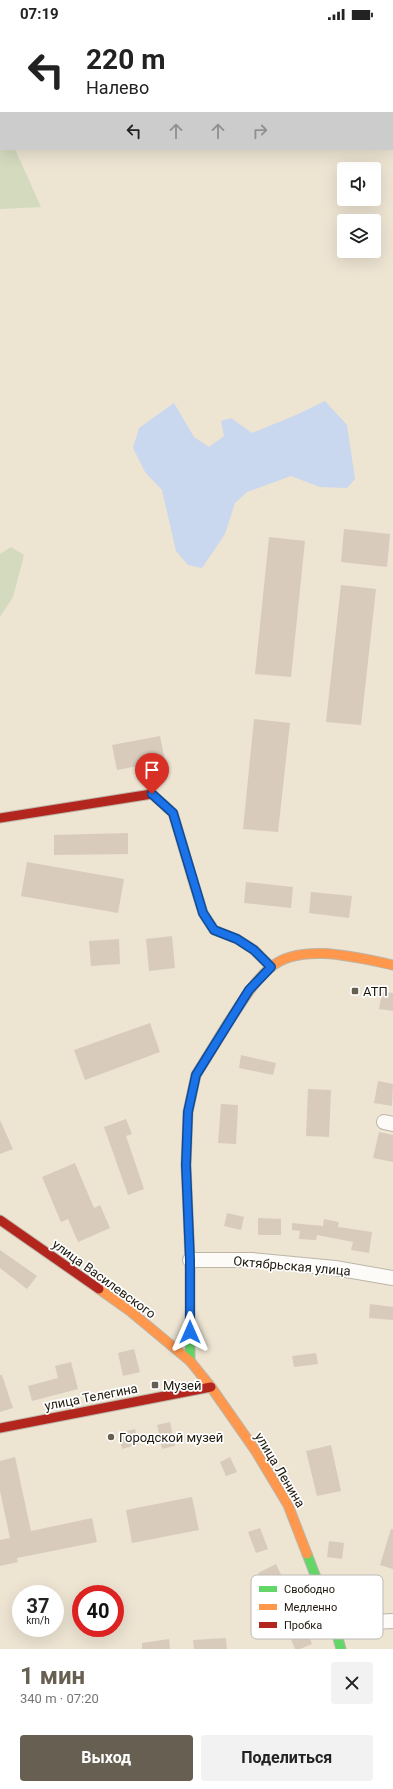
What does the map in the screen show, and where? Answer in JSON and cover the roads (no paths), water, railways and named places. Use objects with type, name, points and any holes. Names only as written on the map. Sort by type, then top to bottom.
[{"type":"street","points":[[0,818],[152,794],[173,813],[203,913],[214,930],[237,939],[254,950],[271,967]]},
{"type":"street","points":[[190,1361],[190,1260],[186,1165],[188,1112],[196,1075],[249,990],[271,967],[292,956],[304,954],[322,954],[359,958],[393,965]]},
{"type":"street","name":"улица Василевского","points":[[0,1220],[130,1311],[190,1361]]},
{"type":"street","name":"Октябрьская улица","points":[[190,1260],[252,1260],[335,1268],[393,1278]]},
{"type":"street","name":"улица Ленина","points":[[190,1361],[211,1387],[255,1450],[288,1505],[315,1575]]},
{"type":"street","name":"улица Телегина","points":[[0,1428],[211,1387]]},
{"type":"street","points":[[383,1622],[393,1621]]},
{"type":"street","name":"улица Ленина","points":[[338,1639],[341,1649]]},
{"type":"water","points":[[325,401],[347,425],[355,479],[347,488],[320,487],[291,476],[247,492],[235,503],[225,534],[202,568],[188,565],[176,551],[162,490],[145,472],[133,448],[139,428],[174,403],[194,437],[209,447],[224,436],[221,421],[231,418],[252,433]]},
{"type":"place","name":"АТП","points":[[355,991]]},
{"type":"place","name":"Музей","points":[[155,1385]]},
{"type":"place","name":"Городской музей","points":[[111,1437]]}]
